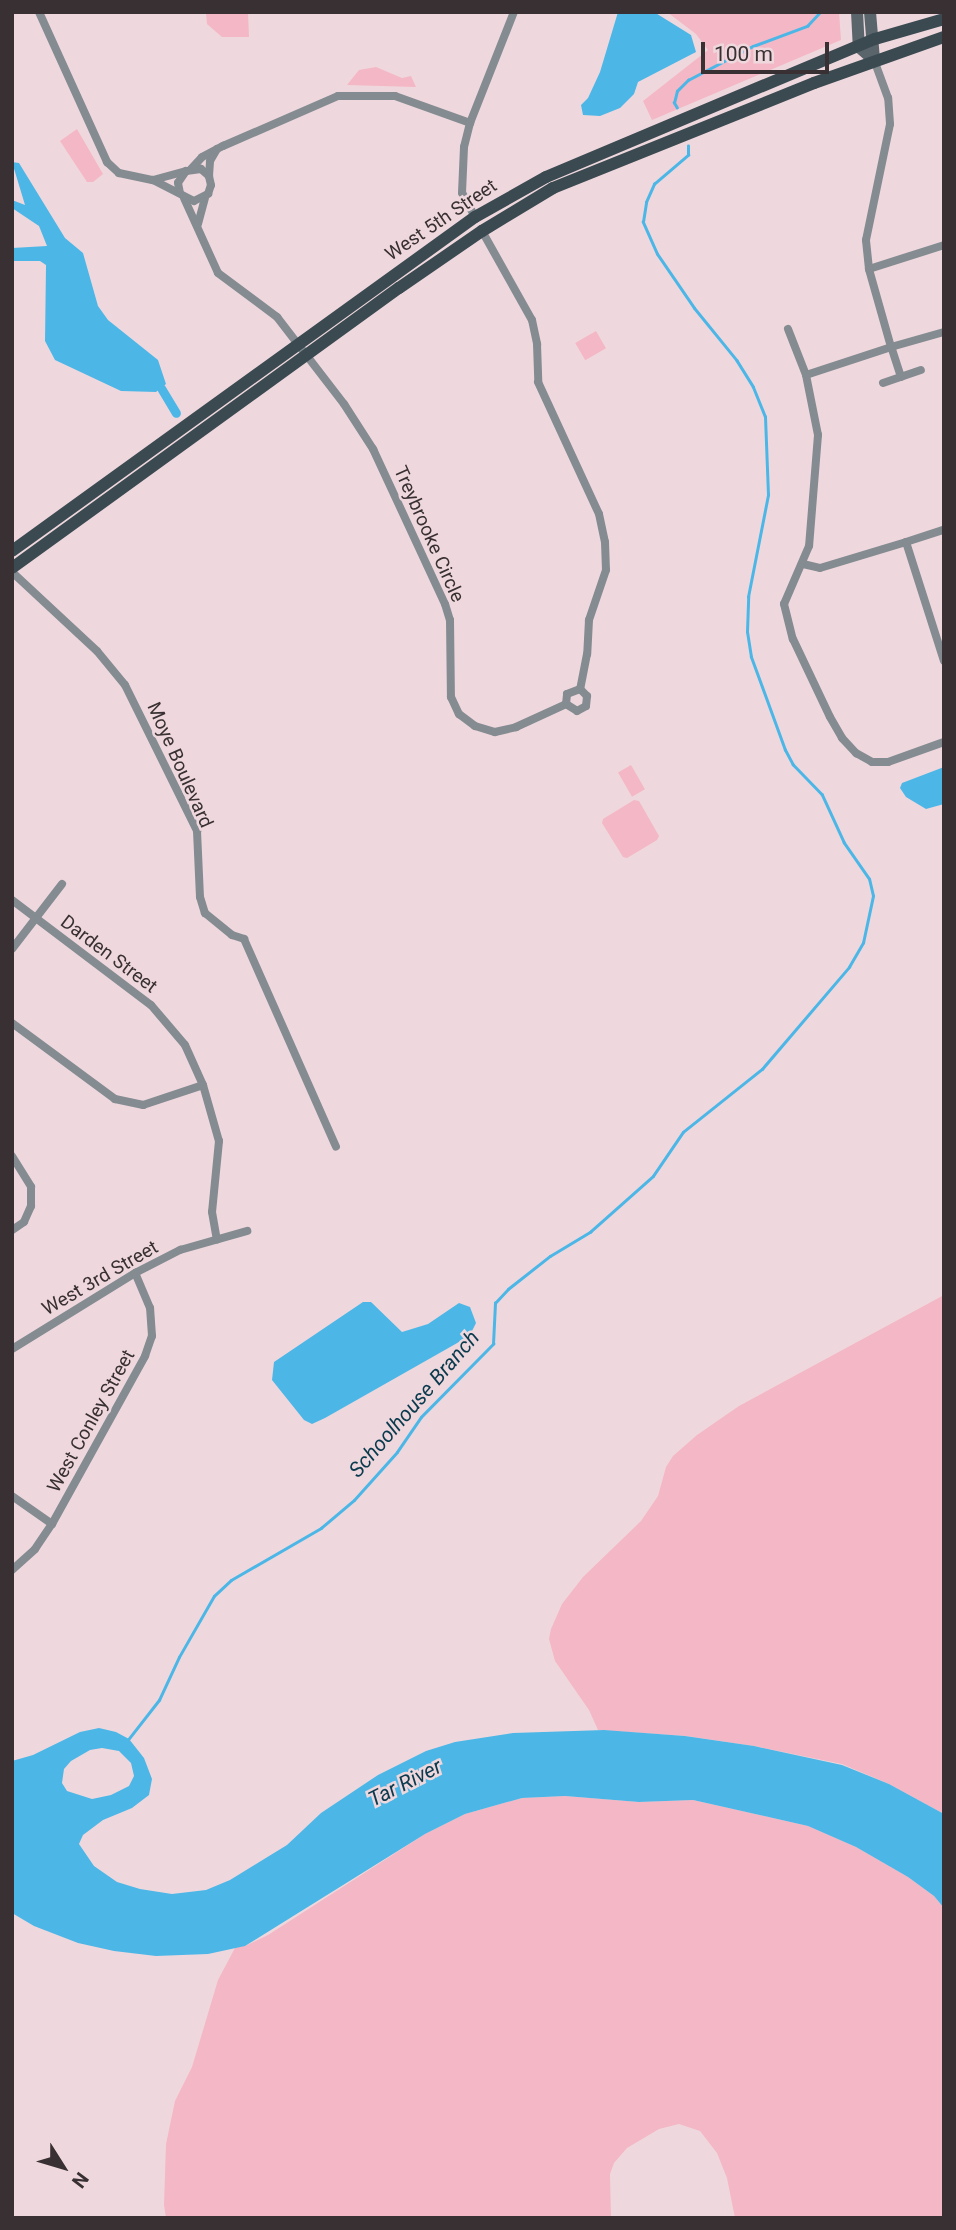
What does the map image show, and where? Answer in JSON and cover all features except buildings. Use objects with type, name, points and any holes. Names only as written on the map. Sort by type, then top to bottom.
[{"type":"main road","points":[[856,12],[859,47],[874,60]]},
{"type":"main road","points":[[870,12],[875,39],[874,60]]},
{"type":"main road","name":"West 5th Street","points":[[12,551],[475,216],[546,177],[875,39],[944,19]]},
{"type":"main road","name":"West 5th Street","points":[[12,570],[306,354],[482,231],[553,188],[874,60],[944,37]]},
{"type":"street","points":[[39,12],[103,156],[119,173],[153,180],[194,201],[205,198]]},
{"type":"street","points":[[475,216],[462,194],[464,147],[470,123],[514,12]]},
{"type":"street","points":[[874,60],[888,98],[890,124],[866,240],[869,269],[901,377]]},
{"type":"street","points":[[182,195],[178,183],[202,157],[338,96],[395,96],[470,123]]},
{"type":"street","points":[[198,224],[210,190],[211,161],[217,149]]},
{"type":"street","points":[[153,180],[201,169],[209,176]]},
{"type":"street","name":"Treybrooke Circle","points":[[182,195],[198,224],[200,236],[218,273],[277,317],[373,449],[445,604],[450,620],[451,696],[459,714],[475,726],[495,732],[516,727],[566,704],[570,691],[580,689]]},
{"type":"street","name":"Treybrooke Circle","points":[[482,231],[532,320],[537,344],[538,382],[599,514],[605,542],[606,570],[589,620],[587,654],[580,689]]},
{"type":"street","points":[[869,269],[944,245]]},
{"type":"street","points":[[789,329],[806,376],[818,435],[809,546],[784,604],[793,639],[842,738],[856,753],[872,762],[888,762],[944,742]]},
{"type":"street","points":[[806,376],[944,332]]},
{"type":"street","points":[[883,383],[921,370]]},
{"type":"street","points":[[803,564],[820,568],[944,530]]},
{"type":"street","points":[[906,542],[944,661]]},
{"type":"street","name":"Moye Boulevard","points":[[12,570],[97,651],[125,685],[197,831],[200,897],[205,913],[232,935],[244,939],[336,1147]]},
{"type":"street","name":"Treybrooke Circle","points":[[566,704],[574,711],[584,709],[587,696],[580,689]]},
{"type":"street","points":[[12,949],[62,884]]},
{"type":"street","name":"Darden Street","points":[[12,900],[151,1005],[185,1045],[203,1085],[219,1142],[212,1212],[217,1240]]},
{"type":"street","points":[[12,1023],[115,1099],[143,1105],[203,1085]]},
{"type":"street","points":[[12,1156],[31,1186],[31,1206],[24,1222],[12,1230]]},
{"type":"street","name":"West 3rd Street","points":[[12,1349],[135,1273],[180,1250],[247,1231]]},
{"type":"street","name":"West Conley Street","points":[[12,1570],[35,1549],[52,1524],[145,1356],[152,1336],[150,1308],[135,1273]]},
{"type":"street","points":[[12,1496],[52,1524]]},
{"type":"shaded area","points":[[667,12],[839,12],[841,40],[652,120],[643,101],[708,50],[696,34]]},
{"type":"shaded area","points":[[206,13],[248,13],[249,37],[222,37],[207,24]]},
{"type":"shaded area","points":[[376,67],[402,78],[411,76],[416,87],[347,85],[359,70]]},
{"type":"shaded area","points":[[77,129],[103,174],[93,182],[87,182],[60,141]]},
{"type":"shaded area","points":[[596,331],[606,348],[585,360],[575,343]]},
{"type":"shaded area","points":[[631,765],[645,789],[632,797],[618,772]]},
{"type":"shaded area","points":[[634,800],[639,801],[659,836],[657,840],[627,858],[623,857],[602,823],[603,819]]},
{"type":"shaded area","points":[[944,1295],[944,1814],[889,1784],[842,1764],[754,1746],[686,1736],[598,1730],[589,1710],[555,1661],[549,1639],[551,1629],[562,1604],[583,1577],[641,1521],[658,1496],[666,1467],[673,1456],[697,1435],[739,1406]]},
{"type":"shaded area","points":[[565,1796],[639,1802],[693,1800],[808,1826],[856,1847],[908,1877],[934,1896],[944,1908],[944,2218],[735,2218],[727,2178],[717,2153],[700,2131],[679,2124],[659,2129],[627,2148],[614,2163],[610,2174],[611,2218],[166,2218],[166,2144],[175,2101],[192,2067],[218,1980],[236,1946],[245,1946],[268,1935],[425,1834],[465,1814],[522,1798]]},
{"type":"water","points":[[618,12],[654,12],[691,35],[696,52],[638,82],[634,94],[620,108],[600,116],[583,115],[581,105],[588,98],[600,72]]},
{"type":"water","points":[[12,162],[19,163],[65,238],[83,253],[98,306],[108,320],[158,360],[166,384],[156,392],[121,391],[55,360],[45,341],[46,265],[40,261],[12,261],[12,248],[47,246],[39,226],[12,208],[12,200],[25,205]]},
{"type":"water","points":[[944,767],[944,804],[926,809],[906,797],[900,788],[902,783]]},
{"type":"water","points":[[363,1302],[371,1302],[402,1332],[428,1324],[459,1303],[470,1307],[476,1323],[471,1333],[459,1342],[312,1424],[304,1420],[272,1380],[274,1362]]},
{"type":"water","name":"Tar River","points":[[99,1728],[116,1732],[129,1739],[144,1758],[152,1779],[149,1795],[132,1808],[103,1820],[83,1835],[79,1844],[94,1866],[117,1882],[140,1889],[172,1894],[206,1890],[230,1880],[287,1845],[321,1813],[378,1775],[426,1751],[455,1742],[513,1733],[604,1730],[685,1736],[754,1746],[842,1765],[889,1784],[944,1814],[944,1908],[934,1896],[908,1877],[856,1847],[808,1826],[693,1800],[639,1802],[565,1796],[522,1798],[465,1814],[425,1834],[245,1946],[208,1954],[156,1956],[114,1951],[78,1943],[34,1926],[12,1913],[12,1761],[33,1755],[80,1732]],"holes":[[[102,1748],[119,1751],[131,1763],[134,1776],[129,1786],[111,1795],[92,1799],[67,1791],[62,1783],[64,1769],[71,1761],[90,1750]]]},
{"type":"waterway","name":"Schoolhouse Branch","points":[[677,108],[674,103],[677,91],[688,80],[753,46],[807,26],[820,12]]},
{"type":"waterway","name":"Schoolhouse Branch","points":[[127,1741],[159,1700],[179,1657],[214,1596],[231,1580],[321,1528],[354,1500],[397,1452],[421,1417],[493,1344],[495,1303],[508,1289],[550,1256],[590,1232],[653,1176],[683,1132],[762,1069],[849,967],[863,943],[873,896],[869,879],[844,843],[822,795],[793,765],[785,750],[751,657],[747,632],[748,597],[768,495],[765,417],[753,387],[737,361],[694,308],[657,254],[643,222],[646,202],[654,184],[688,155],[688,146]]},
{"type":"waterway","points":[[161,388],[176,413]]}]
